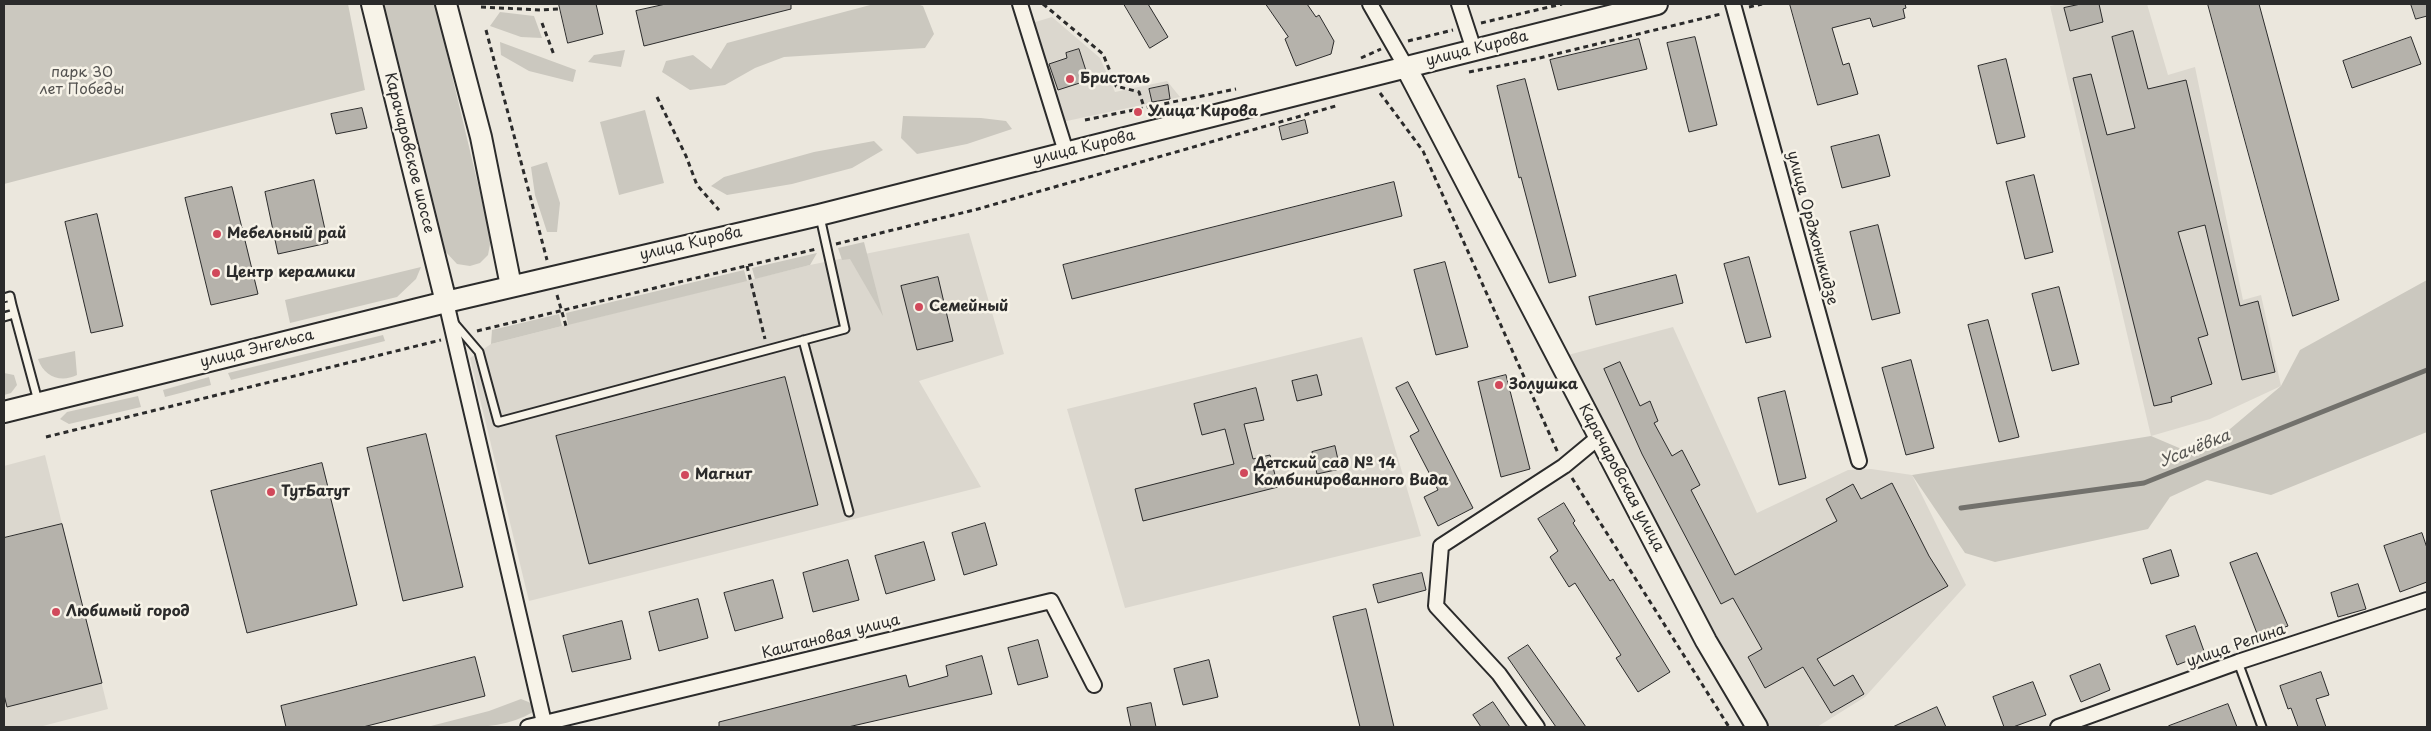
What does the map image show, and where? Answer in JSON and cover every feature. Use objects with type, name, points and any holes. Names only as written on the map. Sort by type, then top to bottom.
[{"type":"street","name":"Карачаровское шоссе","points":[[372,4],[449,311]]},
{"type":"street","points":[[446,4],[481,137],[511,286]]},
{"type":"street","points":[[1020,4],[1066,152]]},
{"type":"street","points":[[1370,4],[1406,67]]},
{"type":"street","points":[[1459,4],[1474,50]]},
{"type":"street","name":"улица Кирова","points":[[511,286],[820,215],[1657,4]]},
{"type":"street","name":"улица Орджоникидзе","points":[[1734,7],[1859,461]]},
{"type":"street","name":"Карачаровская улица","points":[[1406,67],[1706,641],[1757,727]]},
{"type":"street","name":"улица Энгельса","points":[[4,412],[449,311],[511,286]]},
{"type":"street","points":[[449,311],[459,336],[545,725]]},
{"type":"street","points":[[1537,727],[1499,674],[1436,606],[1441,546],[1564,466],[1599,437]]},
{"type":"street","name":"улица Репина","points":[[2058,727],[2238,662],[2427,600]]},
{"type":"street","name":"Каштановая улица","points":[[528,727],[545,725],[1051,601],[1094,685]]},
{"type":"lane","points":[[459,336],[479,352],[498,422],[845,329],[820,215]]},
{"type":"lane","points":[[4,298],[10,296],[38,404]]},
{"type":"lane","points":[[4,307],[12,305]]},
{"type":"lane","points":[[4,317],[14,314]]},
{"type":"lane","points":[[803,340],[849,512]]},
{"type":"lane","points":[[2238,662],[2262,727]]},
{"type":"path","points":[[1044,4],[1103,54],[1116,86],[1140,92],[1144,107]]},
{"type":"path","points":[[1355,60],[1394,44],[1562,4]]},
{"type":"path","points":[[481,7],[540,10],[560,9]]},
{"type":"path","points":[[1466,73],[1531,60],[1734,7]]},
{"type":"path","points":[[542,23],[554,55]]},
{"type":"path","points":[[486,30],[566,326]]},
{"type":"path","points":[[1085,120],[1242,88]]},
{"type":"path","points":[[1371,96],[1389,92]]},
{"type":"path","points":[[1380,93],[1423,151],[1564,466],[1729,727]]},
{"type":"path","points":[[657,97],[686,156],[697,186],[720,210]]},
{"type":"path","points":[[46,437],[978,209],[1342,104]]},
{"type":"path","points":[[747,266],[767,349]]},
{"type":"shaded area","points":[[2059,4],[2147,4],[2168,75],[2195,67],[2243,300],[2261,295],[2281,386],[2210,419],[2151,436],[2050,6]]},
{"type":"shaded area","points":[[1052,17],[1100,58],[1115,92],[1167,81],[1180,97],[1062,122],[1032,23]]},
{"type":"shaded area","points":[[969,233],[1004,354],[919,381],[981,487],[529,601],[470,358],[491,344],[562,326],[810,265]]},
{"type":"shaded area","points":[[1673,327],[1757,513],[1848,470],[1871,469],[1912,475],[1966,585],[1865,697],[1817,727],[1766,727],[1756,714],[1568,355]]},
{"type":"shaded area","name":"Детский сад № 14 Комбинированного Вида","points":[[1362,337],[1421,536],[1125,608],[1067,409]]},
{"type":"shaded area","points":[[45,455],[108,709],[39,727],[4,727],[4,466]]},
{"type":"green space","name":"парк 30 лет Победы","points":[[4,4],[348,4],[365,90],[4,184]]},
{"type":"green space","points":[[383,4],[435,4],[491,239],[488,255],[480,263],[470,266],[457,264],[443,249]]},
{"type":"green space","points":[[874,4],[917,4],[923,6],[934,34],[925,48],[784,57],[755,68],[725,85],[690,90],[662,72],[666,61],[693,55],[711,69],[727,43]]},
{"type":"green space","points":[[500,12],[534,16],[542,38],[521,37],[490,26]]},
{"type":"green space","points":[[500,42],[576,70],[573,82],[529,71],[501,55]]},
{"type":"green space","points":[[625,50],[621,67],[588,62],[594,55]]},
{"type":"green space","points":[[645,110],[664,183],[619,195],[600,122]]},
{"type":"green space","points":[[903,116],[981,118],[1006,121],[1012,129],[967,144],[917,154],[901,138]]},
{"type":"green space","points":[[874,141],[883,150],[852,168],[792,184],[727,195],[711,186],[724,177],[814,152]]},
{"type":"green space","points":[[547,162],[560,203],[557,232],[547,232],[535,195],[531,167]]},
{"type":"green space","points":[[864,242],[883,316],[850,259],[842,260],[838,248]]},
{"type":"green space","points":[[817,253],[810,265],[755,279],[752,268]]},
{"type":"green space","points":[[421,267],[416,279],[397,297],[290,323],[285,300]]},
{"type":"green space","points":[[744,270],[747,281],[568,325],[566,313]]},
{"type":"green space","points":[[2427,280],[2427,432],[2271,495],[2207,480],[2170,497],[2148,529],[1995,562],[1965,553],[1912,475],[2151,436],[2198,456],[2281,386],[2300,350]]},
{"type":"green space","points":[[559,314],[562,326],[491,344],[492,330]]},
{"type":"green space","points":[[383,335],[385,341],[231,380],[228,373]]},
{"type":"green space","points":[[75,351],[77,375],[71,377],[54,377],[44,370],[38,359]]},
{"type":"green space","points":[[4,373],[14,375],[17,385],[11,393],[4,395]]},
{"type":"green space","points":[[209,377],[211,385],[165,397],[163,390]]},
{"type":"green space","points":[[138,396],[141,407],[69,424],[60,419],[67,412]]},
{"type":"green space","points":[[521,699],[531,703],[533,712],[508,722],[482,727],[427,727],[489,711]]},
{"type":"building","points":[[559,4],[596,4],[603,34],[568,43]]},
{"type":"building","points":[[666,4],[791,4],[791,9],[644,46],[636,11]]},
{"type":"building","points":[[1124,4],[1148,4],[1168,37],[1150,48]]},
{"type":"building","points":[[1266,4],[1307,4],[1316,17],[1319,15],[1334,41],[1331,54],[1296,66],[1285,39],[1288,37]]},
{"type":"building","points":[[1790,4],[1905,4],[1906,8],[1903,9],[1905,18],[1873,27],[1870,18],[1832,28],[1843,65],[1849,63],[1858,94],[1818,105]]},
{"type":"building","points":[[2081,4],[2099,4],[2103,22],[2070,31],[2064,8]]},
{"type":"building","points":[[2208,4],[2259,4],[2339,300],[2293,316]]},
{"type":"building","points":[[2411,4],[2427,4],[2427,16],[2416,19]]},
{"type":"building","points":[[2133,31],[2148,89],[2186,80],[2240,306],[2258,301],[2275,372],[2242,380],[2205,225],[2178,232],[2208,335],[2198,338],[2212,384],[2171,397],[2172,402],[2154,406],[2073,78],[2091,74],[2107,135],[2135,128],[2112,37]]},
{"type":"building","points":[[1695,37],[1717,125],[1689,132],[1667,43]]},
{"type":"building","points":[[2411,37],[2421,64],[2352,88],[2343,61]]},
{"type":"building","points":[[1639,39],[1647,69],[1558,90],[1550,60]]},
{"type":"building","points":[[1079,49],[1089,80],[1058,90],[1049,64],[1067,58],[1066,53]]},
{"type":"building","points":[[2006,59],[2025,137],[1997,144],[1978,66]]},
{"type":"building","points":[[1525,79],[1576,276],[1549,283],[1521,177],[1519,178],[1497,86]]},
{"type":"building","points":[[1168,85],[1170,99],[1152,102],[1149,89]]},
{"type":"building","points":[[362,108],[367,128],[336,134],[331,114]]},
{"type":"building","points":[[1305,120],[1308,133],[1282,140],[1279,127]]},
{"type":"building","points":[[1879,135],[1890,176],[1842,188],[1831,147]]},
{"type":"building","points":[[2034,175],[2053,252],[2025,259],[2006,182]]},
{"type":"building","points":[[314,180],[328,243],[278,254],[265,192]]},
{"type":"building","points":[[1394,182],[1402,216],[1072,299],[1063,265]]},
{"type":"building","points":[[232,187],[258,294],[211,305],[185,198]]},
{"type":"building","points":[[97,214],[123,326],[91,333],[65,222]]},
{"type":"building","points":[[1878,225],[1900,313],[1872,320],[1850,232]]},
{"type":"building","points":[[1749,257],[1771,337],[1746,343],[1724,264]]},
{"type":"building","points":[[1445,262],[1468,347],[1436,355],[1414,270]]},
{"type":"building","points":[[1676,275],[1683,303],[1596,325],[1589,297]]},
{"type":"building","points":[[938,277],[953,341],[917,350],[901,286]]},
{"type":"building","points":[[2059,287],[2079,364],[2052,371],[2032,294]]},
{"type":"building","points":[[1988,320],[2019,437],[1999,442],[1968,325]]},
{"type":"building","points":[[1911,360],[1934,448],[1906,455],[1882,368]]},
{"type":"building","points":[[1620,362],[1640,406],[1650,401],[1658,421],[1654,423],[1672,456],[1682,450],[1700,485],[1691,490],[1735,575],[1837,521],[1826,499],[1853,484],[1861,499],[1892,483],[1929,556],[1948,586],[1817,659],[1834,686],[1853,675],[1864,694],[1831,713],[1803,667],[1765,688],[1748,657],[1762,649],[1733,598],[1721,604],[1642,454],[1604,369]]},
{"type":"building","points":[[1317,375],[1322,395],[1297,401],[1292,381]]},
{"type":"building","points":[[1506,375],[1530,469],[1501,477],[1478,382]]},
{"type":"building","points":[[785,377],[818,505],[589,564],[556,436]]},
{"type":"building","points":[[1408,382],[1473,508],[1438,526],[1424,497],[1438,490],[1410,436],[1419,431],[1396,388]]},
{"type":"building","points":[[1256,388],[1264,420],[1244,424],[1253,459],[1270,455],[1278,487],[1143,521],[1135,489],[1234,464],[1225,429],[1202,435],[1194,404]]},
{"type":"building","points":[[1785,391],[1806,478],[1779,485],[1758,398]]},
{"type":"building","points":[[426,434],[463,587],[403,601],[367,448]]},
{"type":"building","points":[[1335,446],[1340,469],[1317,474],[1312,452]]},
{"type":"building","points":[[322,463],[357,605],[247,633],[211,491]]},
{"type":"building","points":[[1564,503],[1575,521],[1573,523],[1610,581],[1613,579],[1670,672],[1638,692],[1616,658],[1621,655],[1575,583],[1569,587],[1550,557],[1558,551],[1538,519]]},
{"type":"building","points":[[985,523],[997,565],[964,575],[952,533]]},
{"type":"building","points":[[62,524],[102,683],[7,707],[4,695],[4,538]]},
{"type":"building","points":[[2422,533],[2427,548],[2427,582],[2400,592],[2384,546]]},
{"type":"building","points":[[924,542],[935,580],[886,594],[875,556]]},
{"type":"building","points":[[2171,550],[2179,576],[2151,584],[2143,559]]},
{"type":"building","points":[[2257,553],[2288,626],[2258,636],[2230,563]]},
{"type":"building","points":[[848,560],[859,600],[813,612],[803,573]]},
{"type":"building","points":[[1422,573],[1426,590],[1378,603],[1373,585]]},
{"type":"building","points":[[773,580],[783,618],[735,631],[724,593]]},
{"type":"building","points":[[2358,584],[2366,609],[2338,617],[2331,593]]},
{"type":"building","points":[[698,599],[708,638],[659,651],[649,612]]},
{"type":"building","points":[[1366,609],[1394,727],[1360,727],[1333,617]]},
{"type":"building","points":[[622,621],[631,659],[572,672],[563,636]]},
{"type":"building","points":[[2195,626],[2205,654],[2177,665],[2166,636]]},
{"type":"building","points":[[1038,640],[1048,677],[1018,685],[1008,648]]},
{"type":"building","points":[[1528,645],[1586,727],[1556,727],[1508,658]]},
{"type":"building","points":[[982,656],[992,694],[848,727],[719,727],[719,722],[906,675],[909,687],[948,676],[946,666]]},
{"type":"building","points":[[475,657],[485,696],[363,727],[286,727],[281,706]]},
{"type":"building","points":[[1209,660],[1218,697],[1183,705],[1174,669]]},
{"type":"building","points":[[2100,664],[2110,690],[2081,702],[2070,676]]},
{"type":"building","points":[[2321,672],[2329,695],[2316,699],[2326,727],[2298,727],[2291,708],[2288,709],[2280,686]]},
{"type":"building","points":[[2033,682],[2046,715],[2013,727],[2004,727],[1993,697]]},
{"type":"building","points":[[1493,702],[1510,727],[1481,727],[1473,715]]},
{"type":"building","points":[[1151,703],[1156,727],[1131,727],[1127,708]]},
{"type":"building","points":[[2228,704],[2237,727],[2169,726]]},
{"type":"building","points":[[1937,707],[1946,727],[1893,727]]},
{"type":"waterway","name":"Усачёвка","points":[[1961,508],[2144,483],[2427,370]]},
{"type":"place","name":"Бристоль","points":[[1070,79]]},
{"type":"place","name":"Улица Кирова","points":[[1138,112]]},
{"type":"place","name":"Мебельный рай","points":[[217,234]]},
{"type":"place","name":"Центр керамики","points":[[216,273]]},
{"type":"place","name":"Семейный","points":[[919,307]]},
{"type":"place","name":"Золушка","points":[[1499,385]]},
{"type":"place","name":"Детский сад № 14 Комбинированного Вида","points":[[1244,473]]},
{"type":"place","name":"Магнит","points":[[685,475]]},
{"type":"place","name":"ТутБатут","points":[[271,492]]},
{"type":"place","name":"Любимый город","points":[[56,612]]}]
